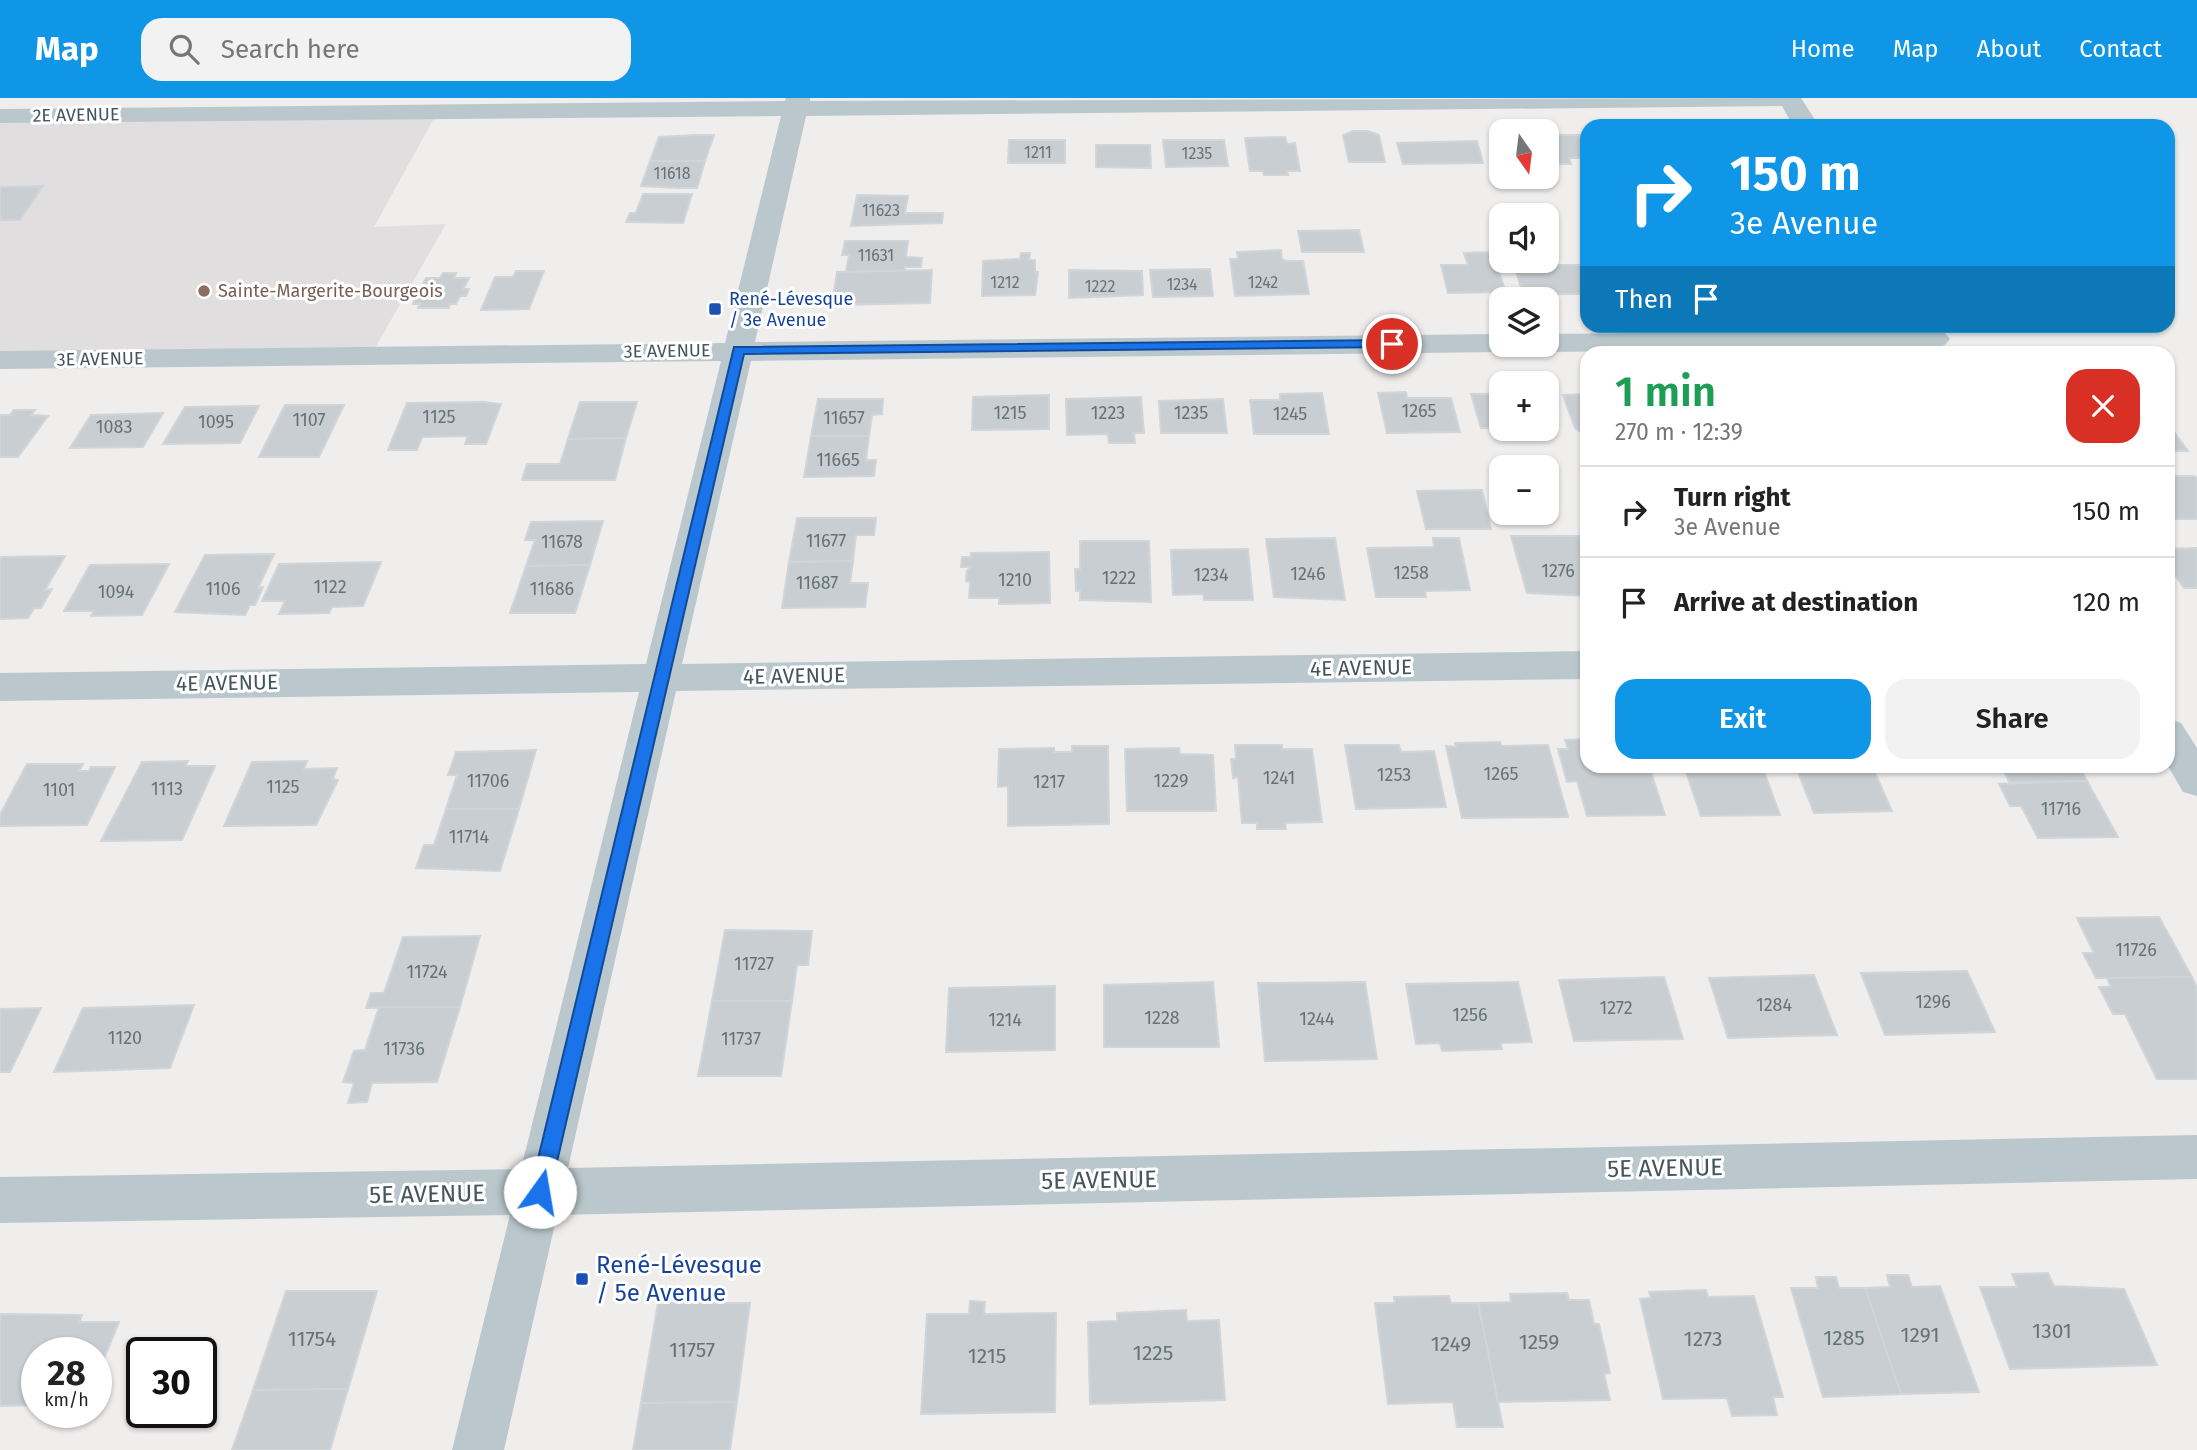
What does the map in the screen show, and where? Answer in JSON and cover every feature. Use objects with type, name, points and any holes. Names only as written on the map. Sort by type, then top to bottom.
[{"type":"street","name":"2E AVENUE","points":[[0,116],[598,104],[1789,98]]},
{"type":"street","points":[[1789,98],[1802,119]]},
{"type":"street","points":[[478,1450],[797,103]]},
{"type":"street","points":[[1559,342],[1935,339]]},
{"type":"street","name":"3E AVENUE","points":[[0,360],[1489,343]]},
{"type":"street","name":"4E AVENUE","points":[[0,687],[1580,665]]},
{"type":"street","points":[[2175,745],[2197,781]]},
{"type":"street","name":"5E AVENUE","points":[[0,1200],[540,1192],[2197,1157]]},
{"type":"shaded area","name":"Sainte-Margerite-Bourgeois","points":[[438,111],[374,227],[446,224],[371,355],[0,360],[0,115]]},
{"type":"building","points":[[1353,131],[1368,131],[1379,135],[1385,162],[1349,162],[1343,135]]},
{"type":"building","points":[[714,135],[705,161],[650,161],[659,137]]},
{"type":"building","points":[[1559,135],[1580,135],[1580,158],[1569,158],[1571,164],[1560,164],[1559,162]]},
{"type":"building","points":[[1285,137],[1287,144],[1295,143],[1300,171],[1287,171],[1288,175],[1264,175],[1263,171],[1250,171],[1245,138]]},
{"type":"building","points":[[1009,140],[1065,140],[1065,163],[1008,163]]},
{"type":"building","points":[[1163,140],[1224,140],[1228,166],[1166,167]]},
{"type":"building","points":[[1477,141],[1483,163],[1403,164],[1397,143]]},
{"type":"building","points":[[1096,145],[1150,145],[1151,168],[1096,167]]},
{"type":"building","points":[[650,161],[705,161],[697,188],[679,188],[641,186]]},
{"type":"building","points":[[43,186],[20,220],[0,220],[0,187]]},
{"type":"building","points":[[643,194],[692,194],[683,223],[626,222],[630,213],[636,213]]},
{"type":"building","points":[[857,195],[908,196],[905,213],[943,213],[942,223],[851,226]]},
{"type":"building","points":[[1359,230],[1364,252],[1302,252],[1298,231]]},
{"type":"building","points":[[845,241],[908,241],[906,257],[922,258],[921,267],[905,267],[904,272],[846,272],[849,255],[842,255]]},
{"type":"building","points":[[1281,250],[1282,259],[1286,261],[1303,261],[1309,294],[1235,296],[1230,259],[1238,259],[1237,252]]},
{"type":"building","points":[[1489,252],[1489,273],[1499,273],[1504,287],[1489,287],[1489,292],[1448,293],[1441,265],[1468,265],[1464,253]]},
{"type":"building","points":[[1021,253],[1030,253],[1029,260],[1035,260],[1035,272],[1038,272],[1035,295],[982,296],[983,261],[1020,259]]},
{"type":"building","points":[[1559,265],[1580,265],[1580,294],[1559,294],[1559,287],[1521,287],[1516,273],[1559,273]]},
{"type":"building","points":[[1210,269],[1213,296],[1153,297],[1150,270]]},
{"type":"building","points":[[932,270],[930,303],[832,305],[837,272]]},
{"type":"building","points":[[1069,270],[1142,271],[1143,295],[1069,298]]},
{"type":"building","points":[[516,271],[544,271],[529,309],[481,310],[495,277],[513,277]]},
{"type":"building","points":[[443,273],[456,273],[454,278],[469,278],[463,289],[469,289],[466,296],[460,296],[456,304],[450,304],[449,308],[418,308],[420,304],[413,304],[426,278],[440,278]]},
{"type":"building","points":[[1406,392],[1407,398],[1451,398],[1460,432],[1387,433],[1378,393]]},
{"type":"building","points":[[1322,393],[1329,434],[1254,434],[1250,400],[1280,400],[1280,394]]},
{"type":"building","points":[[1471,394],[1489,394],[1489,428],[1481,428]]},
{"type":"building","points":[[1580,394],[1580,431],[1575,428],[1563,395]]},
{"type":"building","points":[[1049,395],[1049,429],[972,430],[973,397]]},
{"type":"building","points":[[1141,397],[1144,433],[1134,433],[1135,443],[1109,443],[1108,434],[1067,435],[1066,399]]},
{"type":"building","points":[[818,399],[883,399],[882,414],[872,415],[869,436],[811,436]]},
{"type":"building","points":[[1223,399],[1227,433],[1161,433],[1159,401]]},
{"type":"building","points":[[580,402],[637,402],[626,438],[568,439]]},
{"type":"building","points":[[407,403],[501,404],[486,444],[465,444],[468,436],[422,437],[417,450],[388,450]]},
{"type":"building","points":[[285,405],[344,405],[319,457],[259,457]]},
{"type":"building","points":[[259,406],[240,443],[163,444],[185,407]]},
{"type":"building","points":[[14,410],[35,410],[31,415],[48,416],[18,457],[0,457],[0,415],[10,415]]},
{"type":"building","points":[[163,413],[143,447],[70,448],[91,415]]},
{"type":"building","points":[[2175,433],[2188,451],[2175,451]]},
{"type":"building","points":[[811,436],[869,436],[866,460],[876,460],[874,476],[804,477]]},
{"type":"building","points":[[626,438],[615,480],[522,480],[527,464],[560,464],[568,439]]},
{"type":"building","points":[[2175,476],[2195,476],[2197,479],[2197,519],[2175,519]]},
{"type":"building","points":[[1482,490],[1491,529],[1426,529],[1417,491]]},
{"type":"building","points":[[797,518],[876,518],[874,535],[856,535],[853,561],[789,562]]},
{"type":"building","points":[[603,521],[590,565],[526,566],[535,540],[525,540],[531,522]]},
{"type":"building","points":[[1511,536],[1579,536],[1580,596],[1527,593]]},
{"type":"building","points":[[1335,538],[1345,600],[1274,597],[1266,539]]},
{"type":"building","points":[[1433,538],[1459,538],[1470,590],[1425,591],[1426,597],[1376,597],[1367,548],[1434,547]]},
{"type":"building","points":[[1080,541],[1149,541],[1151,602],[1080,600],[1080,591],[1076,591],[1075,569],[1080,569]]},
{"type":"building","points":[[2197,548],[2197,588],[2184,588],[2175,575],[2175,549]]},
{"type":"building","points":[[1248,549],[1253,600],[1204,600],[1203,594],[1173,595],[1171,550]]},
{"type":"building","points":[[1049,552],[1050,603],[999,604],[999,598],[969,598],[970,582],[966,581],[967,570],[971,567],[961,567],[962,557],[971,557],[971,553]]},
{"type":"building","points":[[274,554],[258,588],[263,587],[255,605],[250,605],[245,615],[175,612],[205,555]]},
{"type":"building","points":[[65,556],[45,590],[52,589],[41,608],[34,608],[28,618],[0,619],[0,557]]},
{"type":"building","points":[[853,561],[850,583],[868,583],[865,607],[782,608],[789,562]]},
{"type":"building","points":[[381,562],[363,606],[332,607],[329,613],[279,614],[285,601],[262,601],[279,564]]},
{"type":"building","points":[[169,564],[142,615],[91,616],[94,611],[64,611],[90,565]]},
{"type":"building","points":[[590,565],[575,613],[510,613],[526,566]]},
{"type":"building","points":[[1580,739],[1580,773],[1651,773],[1665,815],[1587,816],[1577,781],[1567,782],[1558,749],[1568,749],[1565,740]]},
{"type":"building","points":[[1500,742],[1501,746],[1548,745],[1568,817],[1462,818],[1446,746],[1456,747],[1455,743]]},
{"type":"building","points":[[1235,745],[1282,745],[1282,749],[1312,749],[1322,822],[1285,823],[1286,829],[1257,829],[1257,823],[1242,823],[1238,777],[1233,778],[1231,759],[1236,759]]},
{"type":"building","points":[[1345,745],[1399,745],[1401,752],[1434,751],[1446,807],[1356,809]]},
{"type":"building","points":[[1072,746],[1108,746],[1109,824],[1008,826],[1008,786],[998,787],[999,749],[1054,748],[1054,752],[1072,752]]},
{"type":"building","points":[[1179,748],[1180,754],[1213,755],[1216,811],[1127,811],[1125,749]]},
{"type":"building","points":[[536,750],[519,809],[446,809],[457,775],[448,775],[456,752]]},
{"type":"building","points":[[188,761],[185,766],[215,766],[182,840],[101,841],[142,762]]},
{"type":"building","points":[[307,761],[304,769],[337,768],[333,779],[338,780],[316,825],[224,826],[252,762]]},
{"type":"building","points":[[27,764],[83,764],[79,771],[89,771],[91,767],[115,767],[87,825],[0,826],[0,815]]},
{"type":"building","points":[[1686,773],[1765,773],[1780,815],[1701,816]]},
{"type":"building","points":[[1798,773],[1875,773],[1892,811],[1814,813]]},
{"type":"building","points":[[2005,773],[2083,773],[2087,781],[2009,782]]},
{"type":"building","points":[[2087,781],[2118,837],[2038,838],[2021,806],[2010,806],[1999,784]]},
{"type":"building","points":[[446,809],[519,809],[500,871],[416,868],[424,845],[434,845]]},
{"type":"building","points":[[2159,917],[2192,977],[2096,978],[2083,953],[2094,953],[2077,918]]},
{"type":"building","points":[[725,930],[812,931],[808,965],[797,965],[792,1001],[712,1001]]},
{"type":"building","points":[[480,936],[460,1007],[366,1008],[371,993],[384,993],[403,937]]},
{"type":"building","points":[[1967,971],[1995,1032],[1885,1035],[1861,973]]},
{"type":"building","points":[[1814,975],[1837,1035],[1728,1038],[1709,978]]},
{"type":"building","points":[[1664,977],[1683,1039],[1574,1041],[1559,980]]},
{"type":"building","points":[[2192,977],[2197,987],[2197,1079],[2157,1079],[2125,1014],[2113,1014],[2099,987],[2111,987],[2107,978]]},
{"type":"building","points":[[1213,982],[1219,1047],[1104,1047],[1104,985]]},
{"type":"building","points":[[1365,982],[1377,1059],[1265,1061],[1258,983]]},
{"type":"building","points":[[1518,982],[1532,1042],[1500,1043],[1502,1049],[1442,1051],[1440,1043],[1416,1044],[1406,984]]},
{"type":"building","points":[[1055,986],[1055,1050],[946,1052],[949,988]]},
{"type":"building","points":[[712,1001],[792,1001],[781,1076],[698,1076]]},
{"type":"building","points":[[194,1005],[170,1068],[54,1072],[83,1008]]},
{"type":"building","points":[[379,1007],[460,1007],[437,1082],[372,1083],[367,1102],[348,1103],[354,1083],[343,1082],[354,1051],[365,1050]]},
{"type":"building","points":[[41,1008],[10,1072],[0,1072],[0,1009]]},
{"type":"building","points":[[2048,1273],[2054,1286],[2124,1289],[2157,1365],[2010,1369],[1980,1287],[2017,1287],[2012,1274]]},
{"type":"building","points":[[1887,1275],[1908,1275],[1912,1287],[1940,1286],[1979,1392],[1901,1394],[1865,1288],[1890,1287]]},
{"type":"building","points":[[1816,1277],[1836,1277],[1839,1288],[1865,1288],[1901,1394],[1823,1397],[1791,1288],[1818,1288]]},
{"type":"building","points":[[1706,1290],[1708,1297],[1754,1296],[1783,1397],[1773,1397],[1777,1415],[1732,1416],[1727,1398],[1663,1399],[1640,1299],[1651,1298],[1649,1292]]},
{"type":"building","points":[[286,1291],[377,1291],[348,1389],[253,1390]]},
{"type":"building","points":[[1567,1293],[1569,1300],[1589,1300],[1594,1324],[1599,1324],[1610,1373],[1604,1374],[1610,1400],[1498,1402],[1478,1303],[1511,1302],[1510,1294]]},
{"type":"building","points":[[1449,1296],[1451,1303],[1478,1303],[1503,1427],[1457,1427],[1453,1402],[1388,1404],[1375,1303],[1395,1303],[1394,1297]]},
{"type":"building","points":[[970,1301],[985,1302],[984,1314],[1056,1313],[1055,1412],[921,1414],[927,1314],[969,1314]]},
{"type":"building","points":[[658,1303],[750,1303],[737,1402],[641,1403]]},
{"type":"building","points":[[1186,1310],[1187,1321],[1219,1320],[1225,1400],[1090,1404],[1088,1322],[1117,1321],[1117,1313]]},
{"type":"building","points":[[0,1314],[82,1315],[79,1322],[119,1322],[112,1339],[21,1337],[21,1405],[0,1406]]},
{"type":"building","points":[[348,1389],[330,1450],[232,1450],[253,1390]]},
{"type":"building","points":[[737,1402],[730,1450],[633,1450],[641,1403]]},
{"type":"place","name":"Sainte-Margerite-Bourgeois","points":[[204,291]]},
{"type":"place","name":"René-Lévesque / 3e Avenue","points":[[715,309]]},
{"type":"place","name":"René-Lévesque / 5e Avenue","points":[[582,1279]]},
{"type":"route","points":[[540,1192],[738,350],[1392,344]]}]
